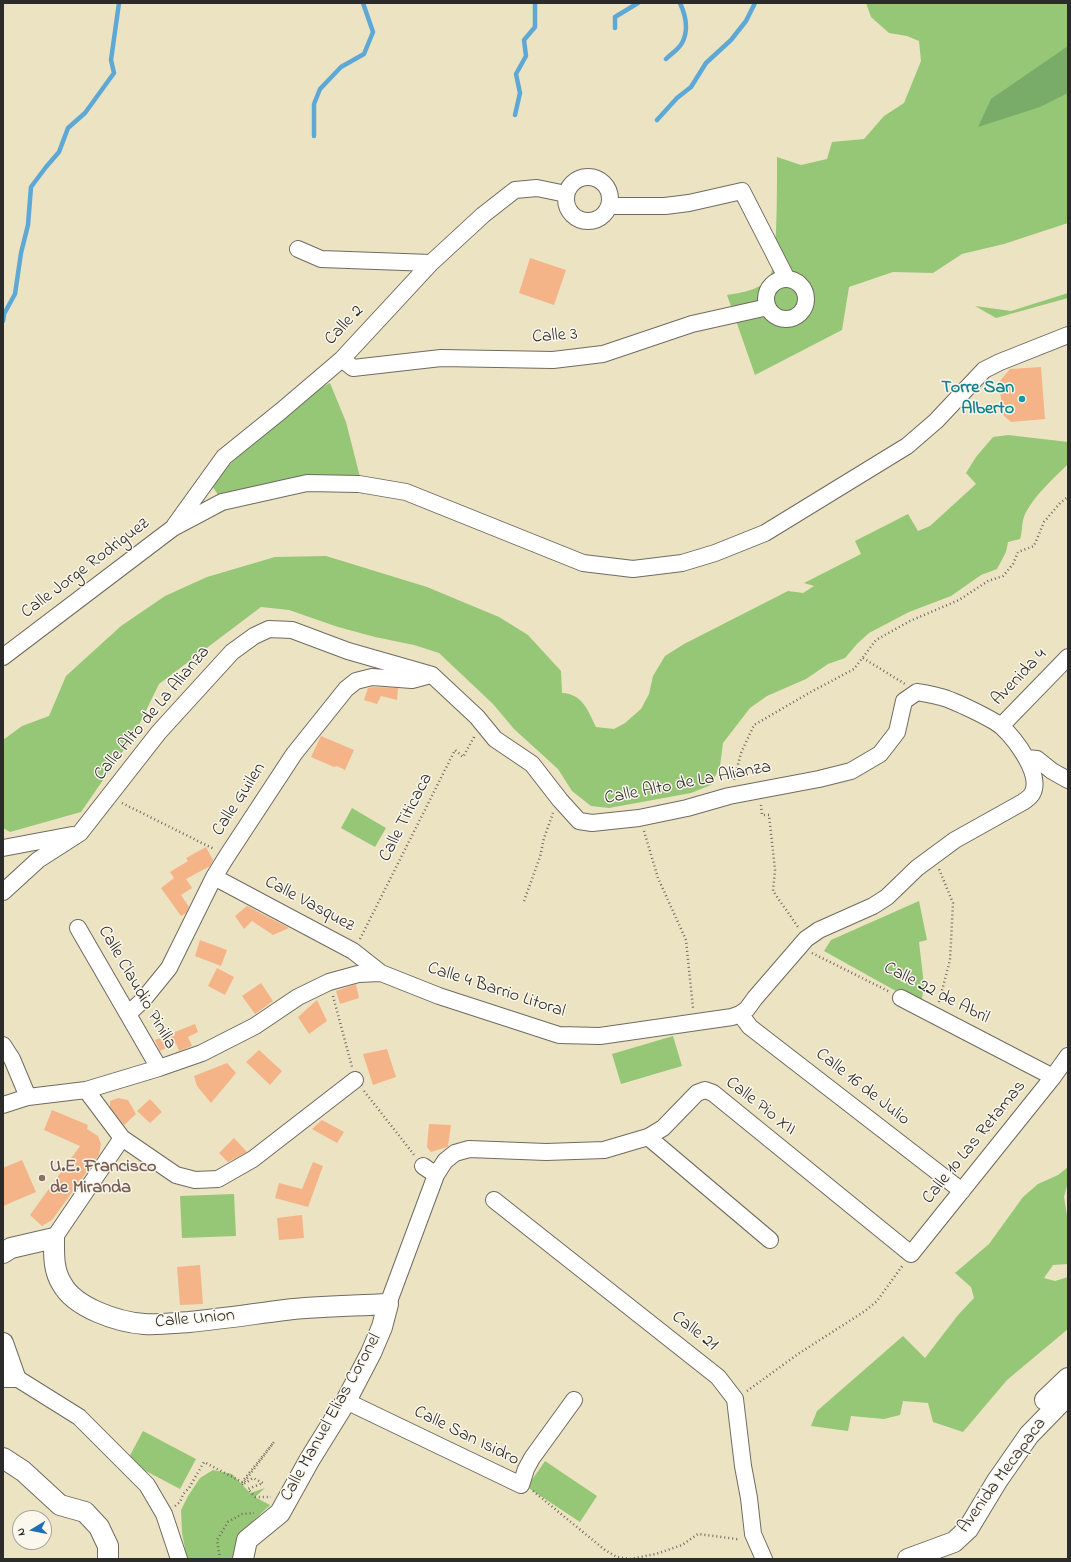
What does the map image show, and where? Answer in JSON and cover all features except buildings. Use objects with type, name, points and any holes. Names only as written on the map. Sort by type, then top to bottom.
[{"type":"street","points":[[587,176],[594,177],[606,185],[609,192],[609,206],[606,213],[600,218],[586,222],[572,215],[568,209],[566,194],[569,187],[580,178],[587,176]]},
{"type":"street","name":"Calle 2","points":[[173,528],[224,457],[342,359],[431,263],[483,215],[515,190],[537,188],[566,194]]},
{"type":"street","points":[[609,206],[665,206],[689,203],[742,191],[787,279]]},
{"type":"street","points":[[298,249],[321,259],[431,263]]},
{"type":"street","points":[[787,279],[799,283],[804,289],[806,295],[805,308],[801,313],[789,319],[782,319],[776,317],[768,307],[767,294],[770,288],[780,280],[787,279]]},
{"type":"street","name":"Calle 3","points":[[342,359],[353,368],[441,358],[553,360],[603,354],[692,324],[768,307]]},
{"type":"street","points":[[173,528],[222,502],[269,490],[307,483],[359,484],[406,492],[583,563],[633,569],[682,563],[715,553],[765,533],[907,446],[936,420],[984,370],[1007,359],[1068,335]]},
{"type":"street","name":"Calle Jorge Rodriguez","points":[[3,657],[173,528]]},
{"type":"street","name":"Calle Alto de La Alianza","points":[[3,892],[38,860],[80,833],[159,732],[232,652],[254,636],[269,629],[292,630],[348,651],[432,675],[477,717],[495,739],[532,764],[560,800],[579,821],[592,823],[639,818],[687,808],[729,796],[819,779],[851,770],[880,754],[897,732],[904,700],[917,692]]},
{"type":"street","name":"Avenida 4","points":[[1001,726],[1068,657]]},
{"type":"street","name":"Calle Guilen","points":[[128,1014],[143,1000],[169,968],[214,877],[227,856],[294,754],[346,689],[356,682],[372,677],[412,680],[432,675]]},
{"type":"street","points":[[740,1014],[747,1009],[803,943],[831,925],[873,906],[887,897],[916,868],[934,855],[955,840],[1023,802],[1032,793],[1034,786],[1033,774],[1027,758],[1001,726],[984,716],[943,697],[917,692]]},
{"type":"street","points":[[1027,758],[1037,759],[1052,771],[1068,780]]},
{"type":"street","points":[[3,848],[80,833]]},
{"type":"street","name":"Calle Vasquez","points":[[214,877],[353,952],[381,973]]},
{"type":"street","name":"Calle Claudio Pinilla","points":[[78,928],[159,1068]]},
{"type":"street","name":"Calle 4 Barrio Litoral","points":[[3,1105],[28,1097],[86,1090],[159,1068],[202,1053],[255,1026],[298,997],[329,982],[358,974],[381,973],[438,996],[559,1035],[600,1036],[732,1017],[740,1014]]},
{"type":"street","name":"Calle 22 de Abril","points":[[901,998],[1053,1077]]},
{"type":"street","name":"Calle 16 de Julio","points":[[740,1014],[750,1028],[962,1191]]},
{"type":"street","points":[[3,1045],[12,1059],[28,1097]]},
{"type":"street","name":"Calle 10 Las Retamas","points":[[911,1254],[1053,1077],[1068,1056]]},
{"type":"street","points":[[86,1090],[122,1138],[176,1175],[195,1180],[218,1179],[253,1159],[355,1080]]},
{"type":"street","name":"Calle Pio XII","points":[[436,1175],[445,1161],[456,1153],[469,1149],[546,1152],[604,1150],[648,1137],[663,1128],[697,1093],[705,1090],[713,1092],[911,1254]]},
{"type":"street","points":[[648,1137],[770,1240]]},
{"type":"street","points":[[3,1252],[11,1248],[54,1238],[122,1138]]},
{"type":"street","points":[[423,1166],[436,1175]]},
{"type":"street","name":"Calle Manuel Elias Coronel","points":[[243,1559],[247,1540],[280,1513],[310,1459],[346,1401],[372,1353],[382,1327],[388,1304],[436,1175]]},
{"type":"street","name":"Calle 21","points":[[494,1200],[718,1377],[735,1399]]},
{"type":"street","name":"Calle Union","points":[[54,1238],[54,1266],[62,1285],[72,1297],[86,1307],[115,1318],[144,1324],[223,1319],[287,1310],[388,1304]]},
{"type":"street","points":[[3,1343],[9,1377],[79,1417],[146,1485],[164,1514],[176,1557]]},
{"type":"street","name":"Avenida Mecapaca","points":[[932,1550],[960,1523],[994,1462],[1010,1441],[1041,1404],[1068,1378]]},
{"type":"street","name":"Avenida Mecapaca","points":[[908,1559],[954,1542],[968,1529],[997,1481],[1029,1435],[1068,1395]]},
{"type":"street","points":[[735,1399],[753,1534],[764,1559]]},
{"type":"street","name":"Calle San Isidro","points":[[346,1401],[521,1486],[526,1469],[532,1458],[574,1400]]},
{"type":"street","points":[[3,1458],[23,1471],[60,1505],[85,1512],[98,1527],[108,1546],[108,1559]]},
{"type":"path","points":[[729,796],[742,752],[754,725],[854,669],[876,640],[910,621],[959,600],[988,581],[1003,576],[1013,564],[1018,552],[1034,546],[1044,522],[1060,503],[1068,497]]},
{"type":"path","points":[[863,658],[917,692]]},
{"type":"path","name":"Calle Titicaca","points":[[353,952],[455,750],[463,757],[474,737],[467,731],[477,717]]},
{"type":"path","name":"Calle 22 de Abril","points":[[759,790],[762,815],[769,815],[775,870],[773,891],[803,943],[901,998]]},
{"type":"path","points":[[109,796],[227,856]]},
{"type":"path","points":[[524,900],[540,857],[544,838],[551,818],[560,800]]},
{"type":"path","points":[[639,818],[658,878],[686,940],[695,1022]]},
{"type":"path","points":[[934,855],[953,903],[950,960],[935,1016]]},
{"type":"path","points":[[735,1399],[798,1354],[865,1311],[877,1301],[911,1254]]},
{"type":"path","points":[[164,1514],[180,1502],[183,1494],[189,1488],[204,1462],[242,1482],[274,1442],[242,1485],[253,1478],[263,1483],[248,1489],[255,1497],[290,1497]]},
{"type":"path","points":[[521,1486],[532,1490],[605,1550],[617,1557],[630,1559],[656,1554],[682,1545],[698,1534],[737,1539],[753,1534]]},
{"type":"green space","points":[[866,3],[1068,3],[1068,223],[1004,244],[962,254],[933,273],[893,272],[849,287],[842,330],[755,375],[727,295],[745,292],[756,288],[766,281],[773,269],[776,239],[777,157],[801,165],[827,159],[832,142],[864,139],[884,116],[904,103],[921,61],[919,41],[907,36],[889,33],[871,17]]},
{"type":"green space","points":[[1068,46],[1068,93],[1040,107],[978,127],[991,99]]},
{"type":"green space","points":[[1068,293],[1068,298],[996,318],[975,306],[1011,311]]},
{"type":"green space","points":[[330,383],[346,422],[360,477],[342,476],[288,480],[219,496],[212,486],[230,464],[311,393]]},
{"type":"green space","points":[[1008,435],[1068,442],[1068,464],[1045,487],[1030,505],[1023,519],[1020,539],[1008,542],[1006,552],[997,569],[981,575],[951,596],[909,612],[869,633],[845,658],[828,664],[806,679],[767,696],[750,708],[723,743],[720,766],[711,785],[691,793],[609,808],[591,806],[572,791],[558,769],[514,729],[493,704],[439,653],[414,645],[375,637],[338,627],[289,610],[261,607],[159,684],[134,735],[81,812],[10,832],[3,828],[3,740],[22,726],[49,716],[66,676],[121,626],[165,596],[207,577],[275,557],[326,556],[427,587],[499,617],[528,635],[561,671],[562,693],[575,696],[584,704],[596,727],[614,729],[625,723],[641,709],[649,694],[653,676],[665,656],[684,644],[788,591],[803,593],[814,586],[804,583],[861,554],[855,541],[908,514],[918,531],[930,526],[976,484],[966,473],[976,457],[993,437]]},
{"type":"green space","points":[[352,808],[386,828],[375,847],[341,828]]},
{"type":"green space","points":[[919,901],[927,940],[919,942],[924,985],[921,1005],[824,951],[831,940]]},
{"type":"green space","points":[[673,1036],[682,1066],[621,1084],[612,1054]]},
{"type":"green space","points":[[1068,1167],[1068,1182],[1064,1197],[1068,1222],[1068,1264],[1053,1265],[1044,1278],[1055,1281],[1068,1277],[1068,1329],[1007,1380],[963,1432],[933,1422],[928,1403],[903,1401],[900,1415],[884,1419],[851,1416],[848,1431],[811,1426],[817,1411],[903,1336],[925,1358],[958,1315],[974,1298],[971,1287],[955,1273],[989,1244],[1023,1197],[1038,1184],[1058,1175]]},
{"type":"green space","points":[[234,1194],[236,1236],[182,1238],[180,1196]]},
{"type":"green space","points":[[143,1431],[196,1459],[180,1489],[127,1461]]},
{"type":"green space","points":[[545,1461],[597,1496],[580,1522],[527,1487]]},
{"type":"green space","points":[[213,1470],[232,1474],[250,1493],[265,1488],[255,1497],[270,1505],[251,1523],[236,1543],[242,1559],[187,1559],[182,1533],[181,1510],[200,1478]]},
{"type":"waterway","points":[[3,321],[4,314],[15,294],[21,253],[28,225],[31,187],[59,152],[68,128],[85,113],[114,73],[111,60],[119,3]]},
{"type":"waterway","points":[[314,136],[314,104],[320,89],[341,67],[364,54],[373,32],[363,3]]},
{"type":"waterway","points":[[515,115],[520,93],[516,74],[526,56],[524,40],[535,27],[535,3]]},
{"type":"waterway","points":[[615,28],[615,17],[638,3]]},
{"type":"waterway","points":[[666,59],[681,45],[684,38],[686,23],[680,3]]},
{"type":"waterway","points":[[657,120],[677,98],[691,87],[706,63],[731,40],[746,21],[755,3]]},
{"type":"place","name":"Torre San Alberto","points":[[1022,399]]},
{"type":"place","name":"U.E. Francisco de Miranda","points":[[42,1178]]}]
